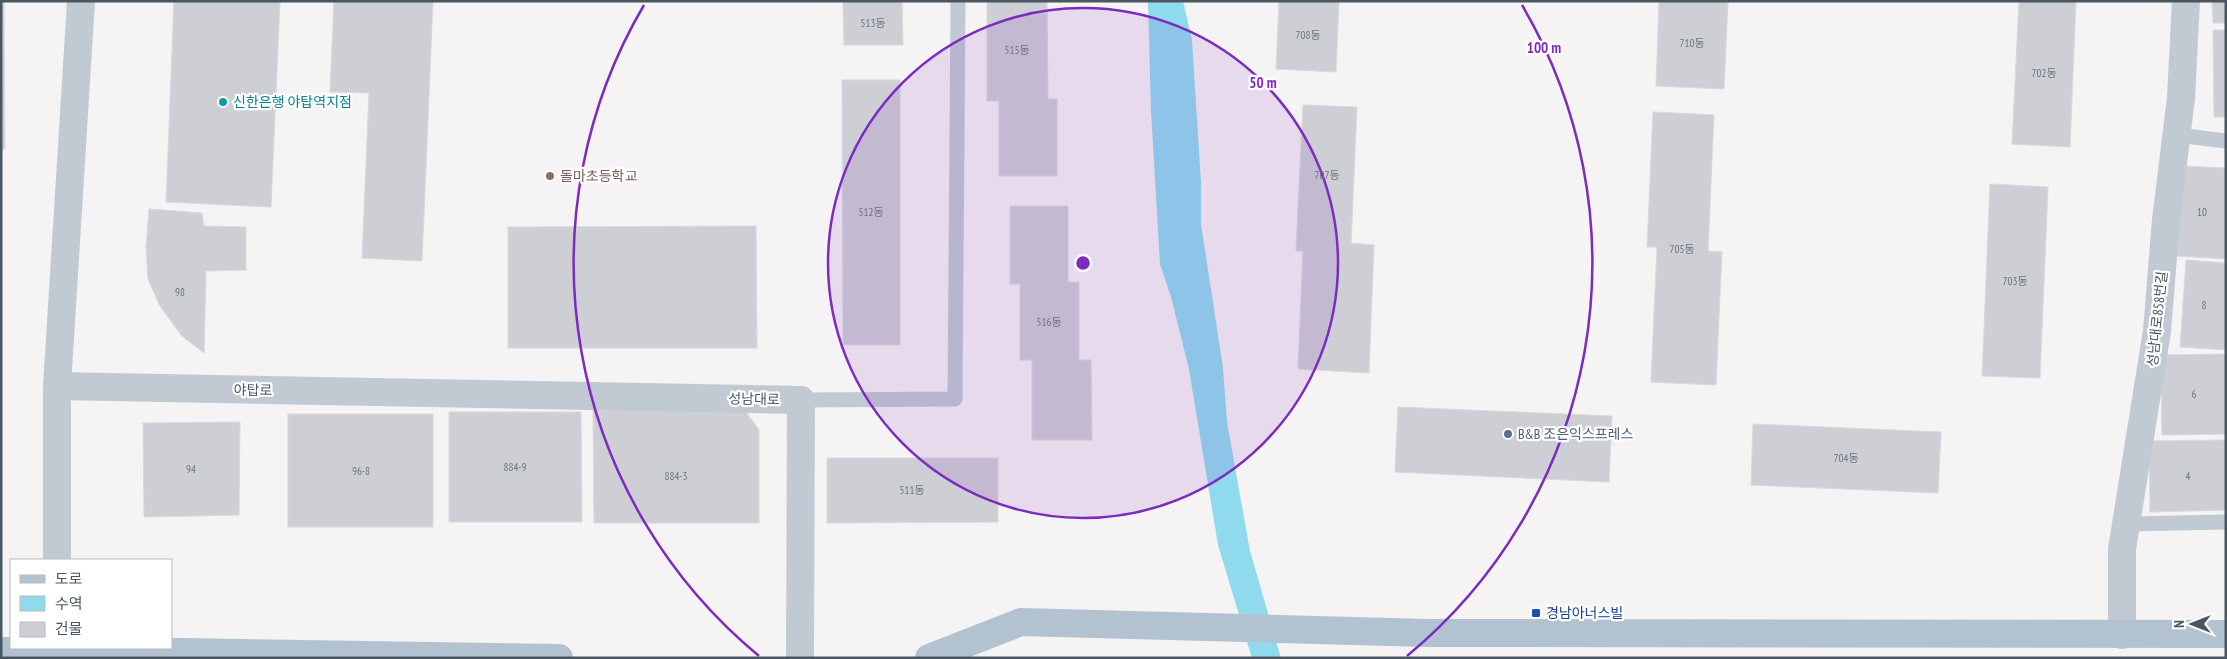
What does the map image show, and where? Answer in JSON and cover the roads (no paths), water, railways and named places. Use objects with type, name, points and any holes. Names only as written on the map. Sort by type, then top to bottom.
[{"type":"main road","points":[[929,658],[1021,622],[1428,633],[2226,634]]},
{"type":"main road","points":[[1,651],[559,658]]},
{"type":"street","points":[[57,559],[57,386],[81,1]]},
{"type":"street","name":"성남대로858번길","points":[[2122,635],[2122,550],[2157,331],[2166,220],[2181,98],[2186,1]]},
{"type":"street","name":"야탑로","points":[[57,386],[449,394]]},
{"type":"street","name":"성남대로","points":[[449,394],[801,400]]},
{"type":"street","points":[[800,658],[801,400]]},
{"type":"lane","points":[[801,400],[954,399],[958,1]]},
{"type":"lane","points":[[2177,135],[2226,141]]},
{"type":"lane","points":[[2127,524],[2226,522]]},
{"type":"water","points":[[1148,1],[1183,1],[1192,40],[1201,183],[1201,224],[1223,368],[1227,422],[1250,551],[1281,658],[1252,658],[1218,545],[1189,369],[1171,297],[1160,264],[1151,110]]},
{"type":"place","name":"신한은행 야탑역지점","points":[[223,102]]},
{"type":"place","name":"돌마초등학교","points":[[550,176]]},
{"type":"place","name":"B&B 조은익스프레스","points":[[1508,434]]},
{"type":"place","name":"경남아너스빌","points":[[1536,613]]}]
